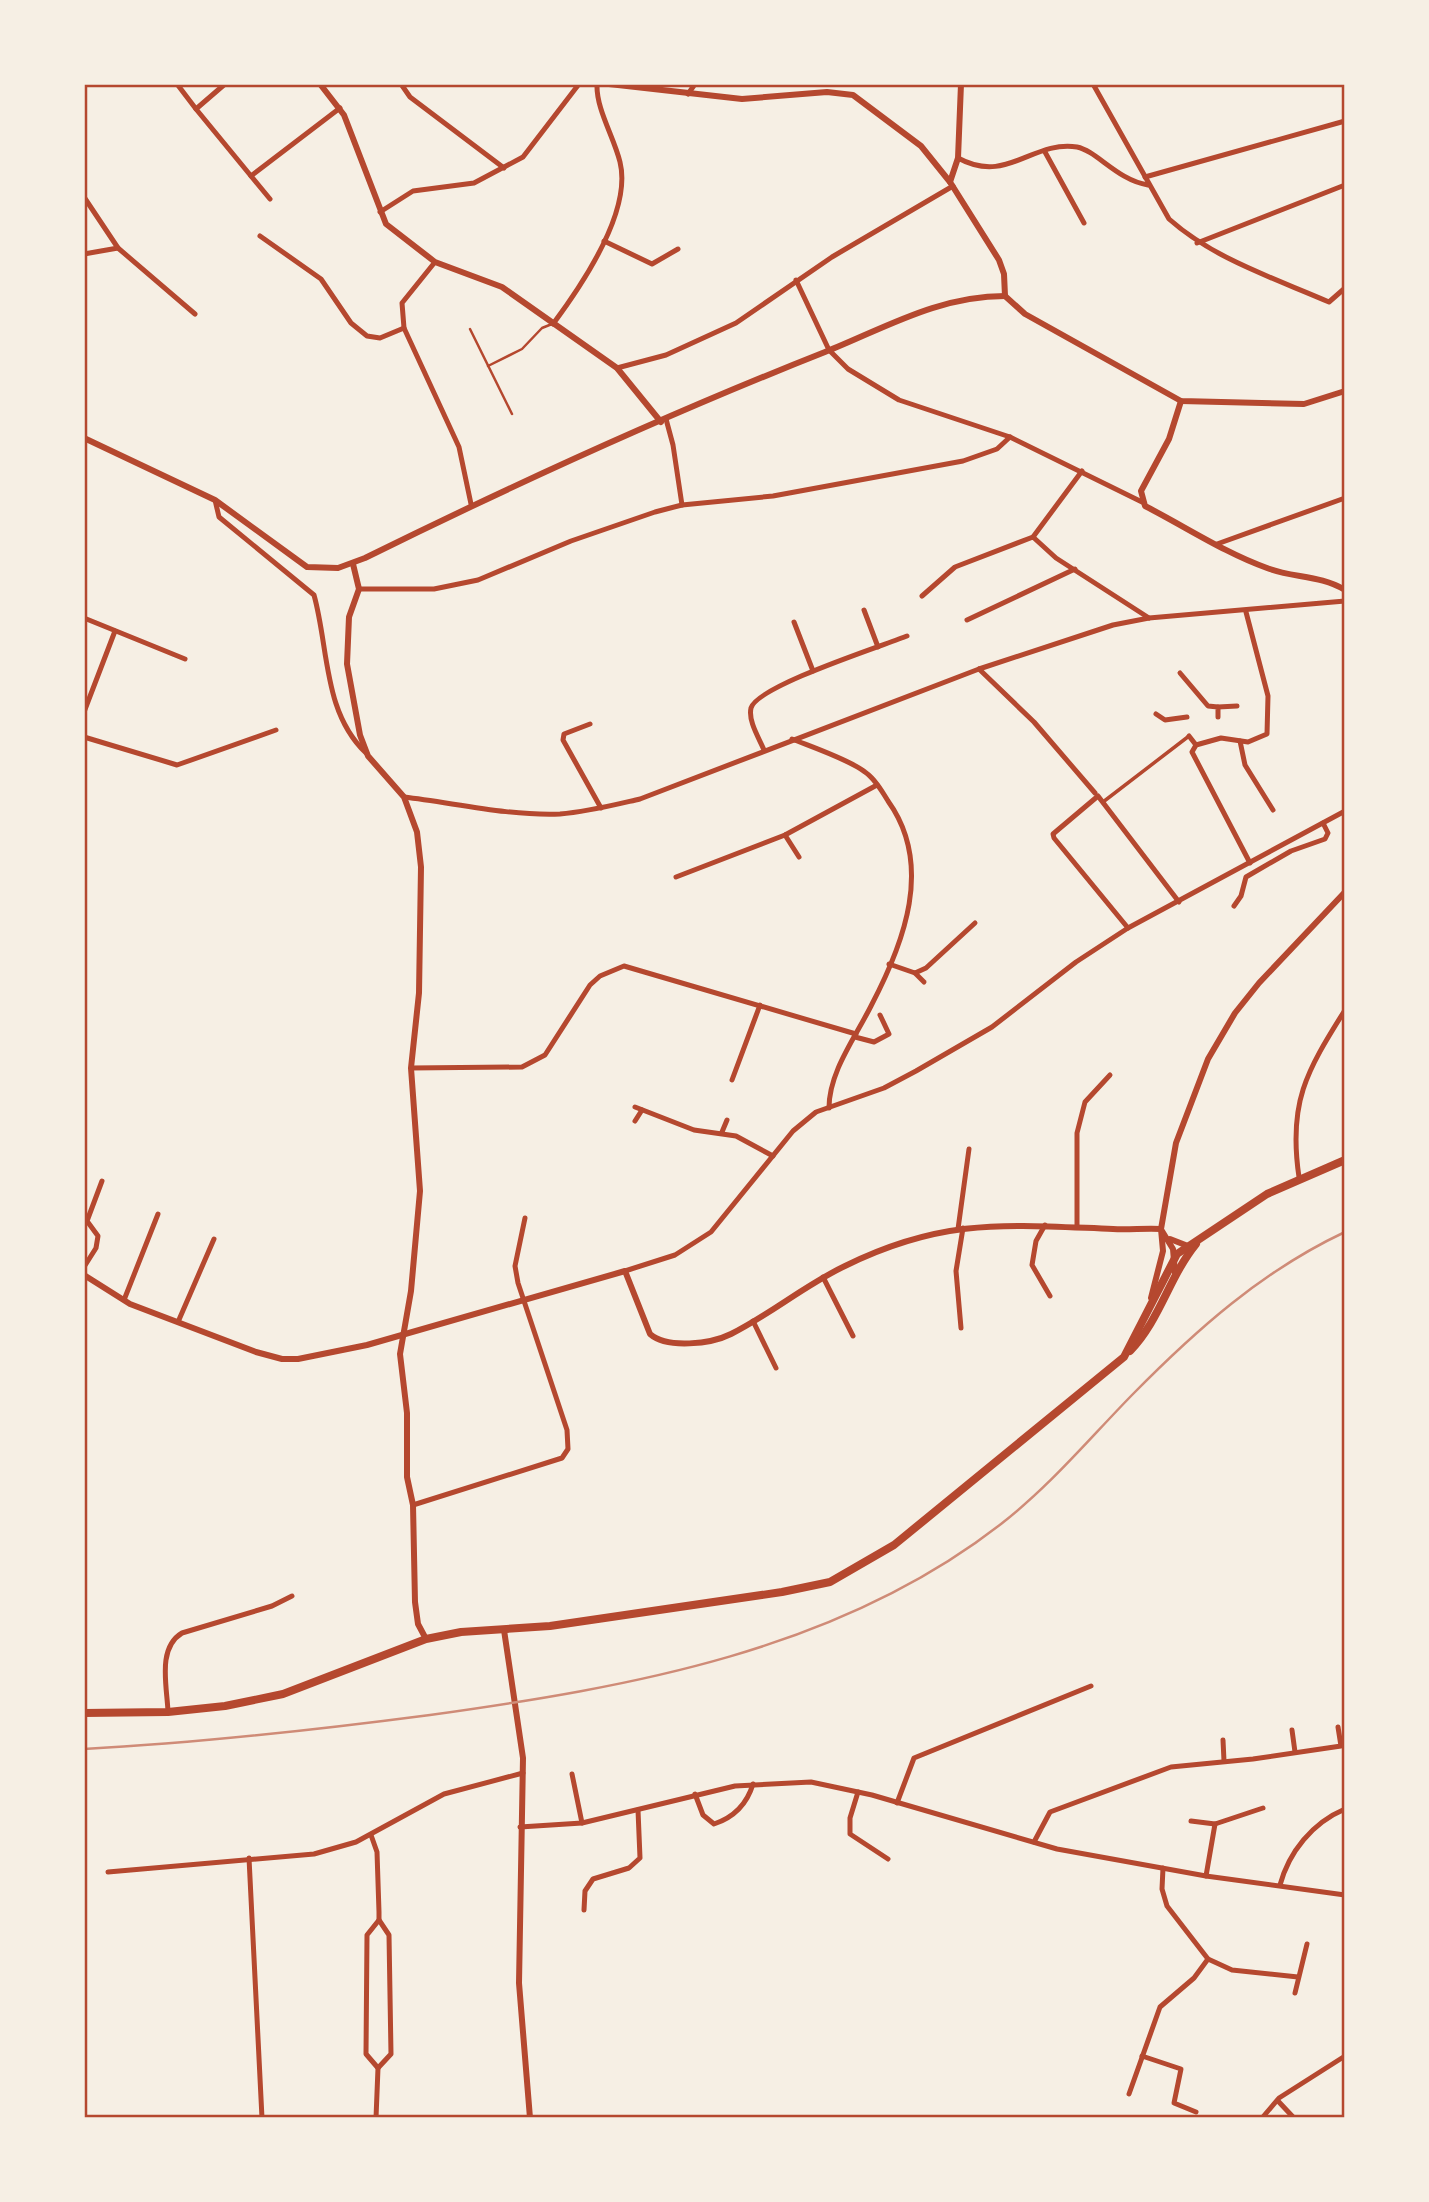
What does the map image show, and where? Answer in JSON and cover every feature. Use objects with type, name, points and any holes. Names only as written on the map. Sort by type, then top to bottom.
[{"type":"main road","points":[[1124,1357],[1146,1313],[1171,1285],[1175,1257],[1188,1246],[1299,1178],[1345,1160]]},
{"type":"main road","points":[[84,1713],[168,1712],[225,1706],[283,1694],[426,1639],[461,1632],[504,1630],[730,1600],[830,1581],[894,1545],[1124,1357],[1139,1342],[1175,1273],[1203,1237]]},
{"type":"street","points":[[177,84],[270,199]]},
{"type":"street","points":[[195,109],[225,84]]},
{"type":"street","points":[[320,84],[340,108],[380,212],[396,233],[435,262],[502,287],[617,368],[663,421],[673,444],[682,505]]},
{"type":"street","points":[[401,84],[410,97],[504,168]]},
{"type":"street","points":[[380,212],[413,191],[474,183],[523,157],[542,136],[579,84]]},
{"type":"street","points":[[553,324],[604,241],[624,185],[615,142],[597,84]]},
{"type":"street","points":[[609,84],[742,99],[827,92],[853,95],[921,146],[952,184],[999,260],[1005,296],[1025,314],[1181,401],[1304,404],[1345,391]]},
{"type":"street","points":[[688,94],[695,84]]},
{"type":"street","points":[[617,368],[666,355],[736,323],[796,280],[952,184],[958,158],[961,84]]},
{"type":"street","points":[[1093,84],[1169,219],[1197,243],[1329,302],[1345,289]]},
{"type":"street","points":[[251,176],[340,108]]},
{"type":"street","points":[[1145,177],[1345,121]]},
{"type":"street","points":[[958,158],[974,167],[1003,167],[1045,152],[1078,147],[1132,183],[1148,185]]},
{"type":"street","points":[[1045,152],[1084,223]]},
{"type":"street","points":[[1197,243],[1345,185]]},
{"type":"street","points":[[84,197],[118,248],[195,314]]},
{"type":"street","points":[[260,236],[321,279],[351,323],[367,336],[380,338],[404,328]]},
{"type":"street","points":[[604,241],[652,264],[678,249]]},
{"type":"street","points":[[84,254],[118,248]]},
{"type":"street","points":[[435,262],[402,303],[404,328],[459,447],[471,504]]},
{"type":"street","points":[[796,280],[829,350],[848,369],[898,400],[1010,437],[1082,471],[1217,544],[1271,569],[1320,578],[1345,590]]},
{"type":"street","points":[[84,438],[215,500],[264,540],[307,567],[338,568],[353,564],[471,504],[934,306],[972,296],[1005,296]]},
{"type":"street","points":[[1142,502],[1141,491],[1169,439],[1181,401]]},
{"type":"street","points":[[359,589],[434,589],[478,580],[621,523],[682,505],[764,497],[963,461],[997,449],[1010,437]]},
{"type":"street","points":[[922,596],[955,567],[1033,537],[1082,471]]},
{"type":"street","points":[[1217,544],[1345,498]]},
{"type":"street","points":[[215,500],[219,517],[314,595],[333,698],[347,730],[404,797],[417,832],[421,867],[419,993],[411,1068],[420,1191],[411,1291],[400,1353],[407,1413],[407,1476],[413,1505],[415,1602],[418,1624],[426,1639]]},
{"type":"street","points":[[1033,537],[1075,569],[1149,618]]},
{"type":"street","points":[[353,564],[359,589],[349,617],[347,664],[360,735],[368,756]]},
{"type":"street","points":[[967,620],[1075,569]]},
{"type":"street","points":[[404,797],[507,812],[560,814],[601,808],[640,799],[979,669],[1113,625],[1149,618],[1246,612],[1345,601]]},
{"type":"street","points":[[864,610],[878,647]]},
{"type":"street","points":[[1246,612],[1262,664],[1270,724],[1267,734],[1248,741],[1220,735],[1196,745],[1192,752],[1193,759],[1250,863]]},
{"type":"street","points":[[84,618],[185,659]]},
{"type":"street","points":[[794,622],[813,671]]},
{"type":"street","points":[[84,712],[115,631]]},
{"type":"street","points":[[764,750],[751,716],[755,701],[761,695],[813,671],[907,636]]},
{"type":"street","points":[[979,669],[1034,722],[1103,802],[1179,902]]},
{"type":"street","points":[[1180,673],[1208,706],[1237,706]]},
{"type":"street","points":[[1218,707],[1218,717]]},
{"type":"street","points":[[1156,715],[1165,720],[1187,718]]},
{"type":"street","points":[[590,724],[564,734],[563,740],[601,808]]},
{"type":"street","points":[[84,737],[177,765],[276,730]]},
{"type":"street","points":[[1103,802],[1189,736],[1196,745]]},
{"type":"street","points":[[792,739],[864,771],[877,785],[902,821],[913,877],[911,905],[889,964],[834,1077],[829,1093],[829,1108]]},
{"type":"street","points":[[1240,741],[1245,765],[1273,810]]},
{"type":"street","points":[[676,877],[786,835],[877,785]]},
{"type":"street","points":[[1096,794],[1053,834],[1128,928]]},
{"type":"street","points":[[84,1275],[124,1300],[178,1322],[282,1359],[312,1359],[525,1301],[675,1255],[711,1232],[793,1131],[816,1112],[884,1088],[992,1027],[1076,962],[1128,928],[1345,811]]},
{"type":"street","points":[[1234,906],[1241,896],[1246,877],[1291,851],[1325,839],[1328,833],[1323,823]]},
{"type":"street","points":[[786,835],[799,858]]},
{"type":"street","points":[[1146,1313],[1163,1251],[1161,1229],[1176,1143],[1208,1059],[1235,1013],[1259,983],[1345,892]]},
{"type":"street","points":[[915,973],[926,968],[975,923]]},
{"type":"street","points":[[889,964],[915,973],[925,982]]},
{"type":"street","points":[[411,1068],[522,1067],[545,1055],[590,985],[600,976],[624,967],[760,1005],[874,1042],[889,1034],[880,1015]]},
{"type":"street","points":[[732,1080],[760,1005]]},
{"type":"street","points":[[1299,1178],[1294,1139],[1296,1107],[1309,1074],[1345,1010]]},
{"type":"street","points":[[741,1059],[748,1060]]},
{"type":"street","points":[[1077,1225],[1077,1133],[1085,1102],[1110,1075]]},
{"type":"street","points":[[635,1107],[695,1130],[736,1136],[773,1156]]},
{"type":"street","points":[[635,1121],[642,1110]]},
{"type":"street","points":[[722,1132],[727,1120]]},
{"type":"street","points":[[961,1328],[956,1271],[969,1149]]},
{"type":"street","points":[[84,1267],[96,1248],[97,1236],[88,1221],[102,1181]]},
{"type":"street","points":[[124,1300],[158,1214]]},
{"type":"street","points":[[413,1505],[562,1458],[568,1449],[566,1430],[515,1266],[525,1218]]},
{"type":"street","points":[[625,1271],[650,1334],[657,1340],[671,1343],[721,1338],[824,1277],[895,1244],[936,1232],[984,1224],[1161,1229],[1168,1237],[1175,1257],[1175,1273]]},
{"type":"street","points":[[1045,1225],[1036,1241],[1032,1265],[1050,1296]]},
{"type":"street","points":[[1168,1237],[1188,1246]]},
{"type":"street","points":[[178,1322],[214,1239]]},
{"type":"street","points":[[824,1277],[853,1336]]},
{"type":"street","points":[[753,1321],[776,1368]]},
{"type":"street","points":[[168,1712],[165,1655],[171,1639],[181,1633],[272,1606],[292,1596]]},
{"type":"street","points":[[504,1630],[523,1773],[519,1983],[530,2118]]},
{"type":"street","points":[[897,1802],[914,1758],[1091,1686]]},
{"type":"street","points":[[1034,1842],[1050,1812],[1171,1767],[1341,1746],[1338,1727]]},
{"type":"street","points":[[1292,1731],[1295,1752]]},
{"type":"street","points":[[1223,1740],[1224,1761]]},
{"type":"street","points":[[108,1872],[314,1854],[372,1835],[444,1794],[523,1773]]},
{"type":"street","points":[[572,1774],[582,1823]]},
{"type":"street","points":[[520,1828],[582,1823],[695,1794],[753,1784],[811,1782],[897,1802],[1034,1842],[1206,1876],[1345,1895]]},
{"type":"street","points":[[695,1794],[703,1815],[714,1824],[733,1814],[748,1801],[753,1784]]},
{"type":"street","points":[[858,1792],[850,1818],[850,1834],[888,1859]]},
{"type":"street","points":[[1191,1821],[1215,1824],[1263,1808]]},
{"type":"street","points":[[1280,1885],[1293,1851],[1335,1814],[1345,1809]]},
{"type":"street","points":[[584,1910],[585,1891],[593,1879],[629,1868],[640,1858],[638,1810]]},
{"type":"street","points":[[1206,1876],[1215,1824]]},
{"type":"street","points":[[372,1835],[377,1853],[379,1920],[389,1935],[391,2054],[378,2068],[376,2118]]},
{"type":"street","points":[[249,1858],[262,2118]]},
{"type":"street","points":[[1163,1868],[1162,1889],[1167,1906],[1208,1959],[1232,1970],[1298,1977]]},
{"type":"street","points":[[378,2068],[366,2054],[366,2041],[367,1935],[379,1920]]},
{"type":"street","points":[[1295,1993],[1307,1944]]},
{"type":"street","points":[[1129,2094],[1160,2007],[1195,1978],[1208,1959]]},
{"type":"street","points":[[1142,2056],[1181,2069],[1174,2104],[1196,2112]]},
{"type":"street","points":[[1262,2118],[1278,2101],[1345,2056]]},
{"type":"street","points":[[1278,2101],[1294,2118]]},
{"type":"lane","points":[[488,366],[522,349],[542,328],[553,324]]},
{"type":"lane","points":[[470,329],[512,414]]},
{"type":"railway","points":[[84,1749],[301,1731],[505,1704],[656,1676],[729,1657],[801,1633],[871,1603],[938,1568],[1001,1524],[1053,1478],[1132,1395],[1206,1325],[1286,1265],[1345,1232]]}]
